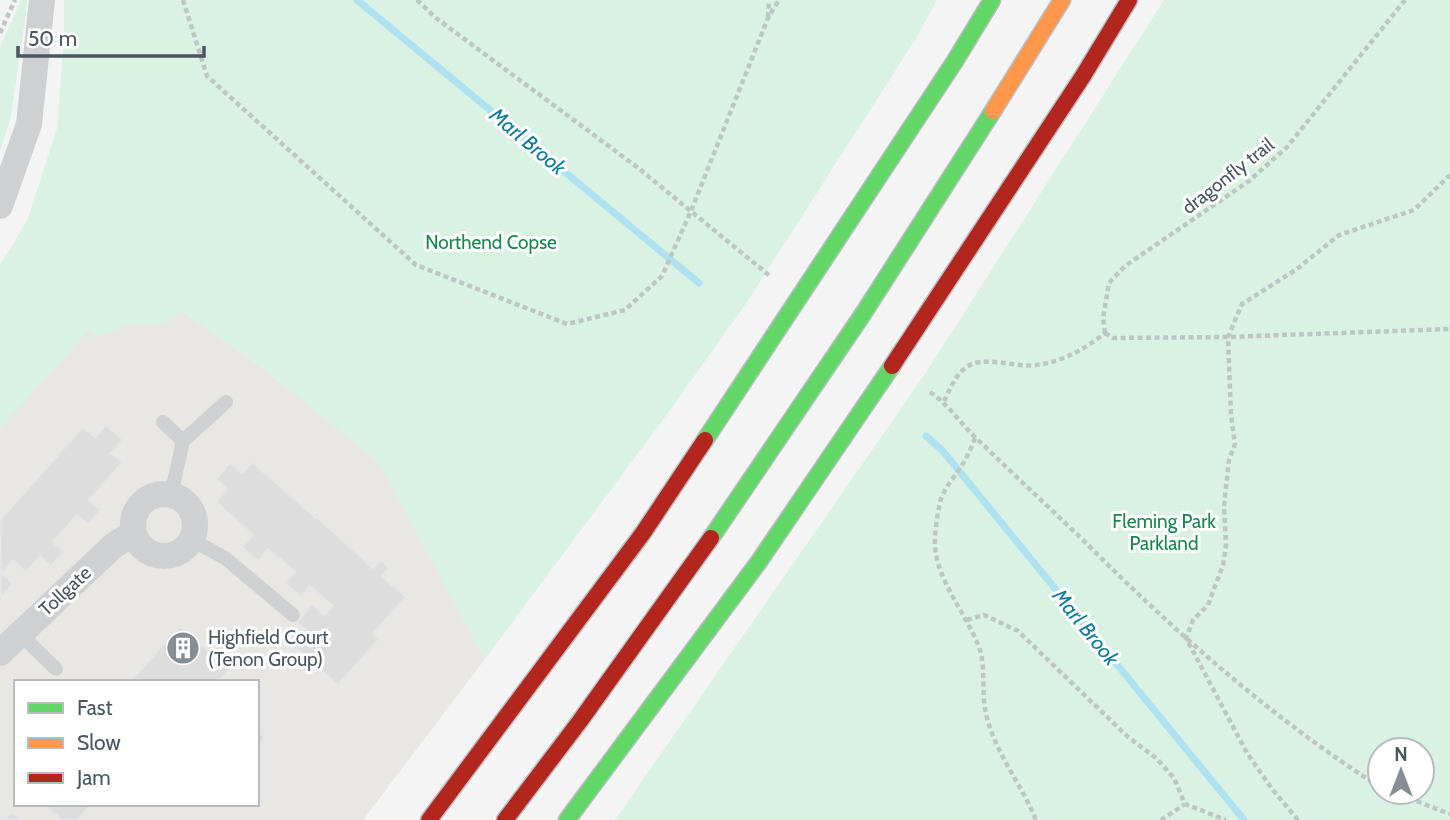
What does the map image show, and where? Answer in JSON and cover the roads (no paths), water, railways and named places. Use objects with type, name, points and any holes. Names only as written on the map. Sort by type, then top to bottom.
[{"type":"highway","points":[[429,820],[643,533],[819,270],[992,0]]},
{"type":"highway","points":[[505,820],[597,700],[828,368],[978,137],[1062,0]]},
{"type":"highway","points":[[567,820],[758,563],[872,397],[1083,76],[1129,0]]},
{"type":"street","points":[[0,206],[29,124],[42,0]]},
{"type":"street","points":[[171,495],[188,505],[193,513],[195,522],[192,540],[185,549],[176,554],[155,555],[145,550],[134,533],[136,512],[142,503],[151,497],[171,495]]},
{"type":"street","name":"Tollgate","points":[[0,653],[113,546],[134,533]]},
{"type":"lane","points":[[171,495],[183,441],[226,402]]},
{"type":"lane","points":[[163,422],[183,441]]},
{"type":"lane","points":[[192,540],[225,558],[293,615]]},
{"type":"lane","points":[[20,634],[56,669]]},
{"type":"waterway","name":"Marl Brook","points":[[357,0],[699,283]]},
{"type":"waterway","name":"Marl Brook","points":[[926,436],[942,450],[1244,820]]},
{"type":"place","name":"Highfield Court (Tenon Group)","points":[[183,648]]},
{"type":"park label","name":"Northend Copse","points":[[491,242]]},
{"type":"park label","name":"Fleming Park Parkland","points":[[1164,532]]}]
